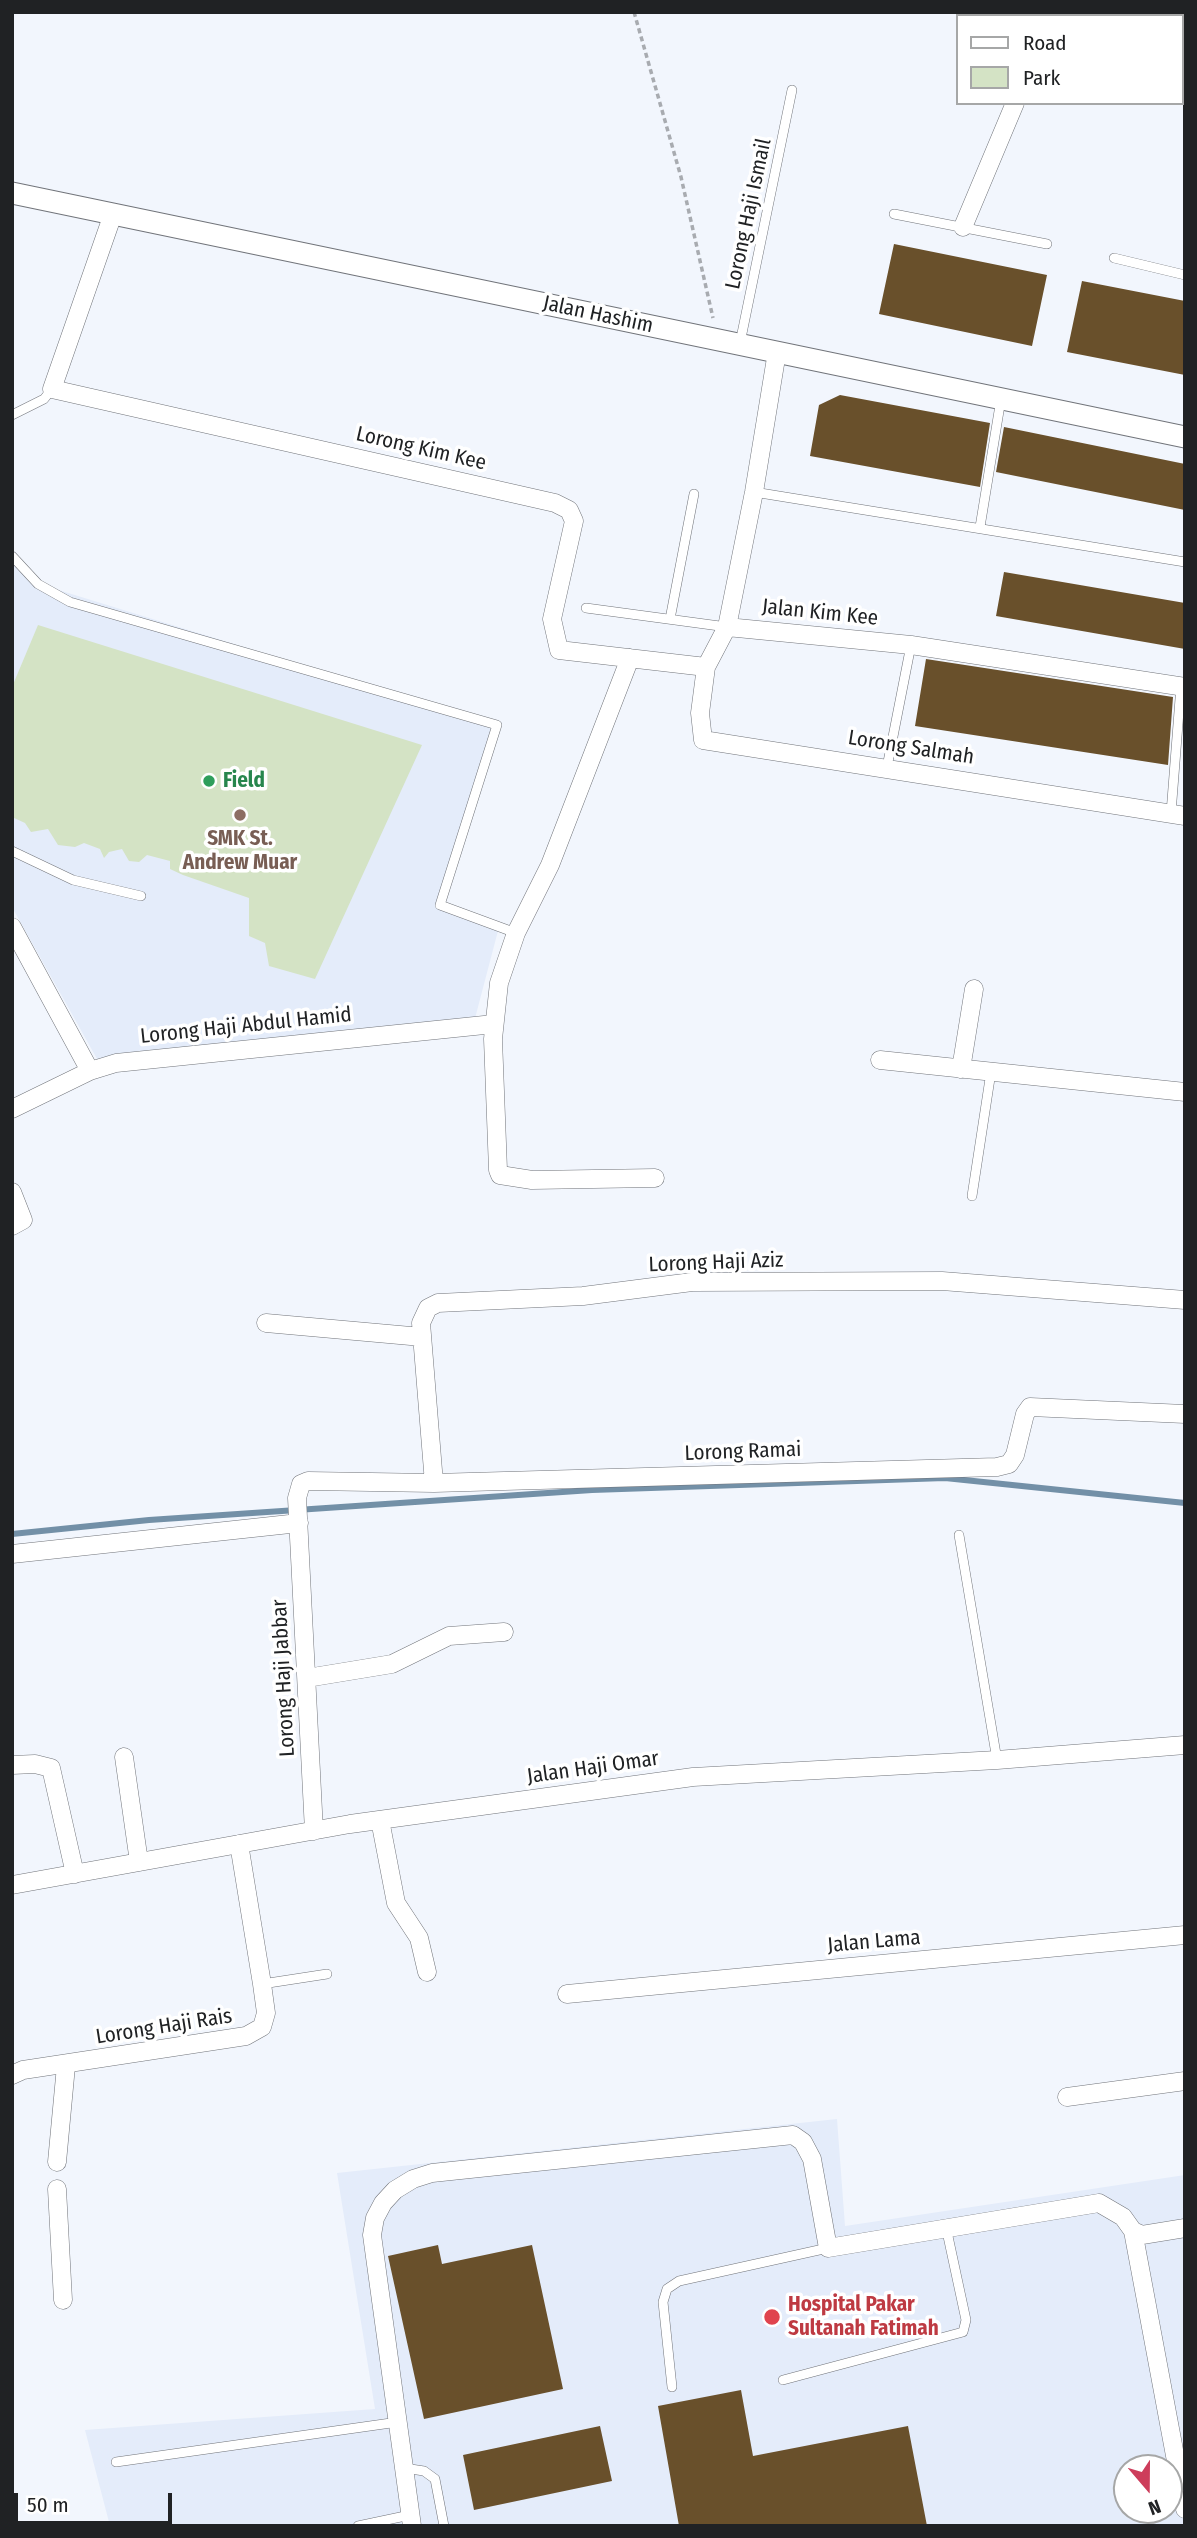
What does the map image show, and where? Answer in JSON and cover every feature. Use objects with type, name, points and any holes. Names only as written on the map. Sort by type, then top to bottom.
[{"type":"street","points":[[963,227],[1014,105]]},
{"type":"street","name":"Jalan Hashim","points":[[12,193],[1185,437]]},
{"type":"street","points":[[52,389],[113,214]]},
{"type":"street","name":"Jalan Kim Kee","points":[[777,352],[754,492],[727,627],[911,645],[1183,687]]},
{"type":"street","name":"Lorong Kim Kee","points":[[52,389],[555,503],[569,510],[574,521],[552,620],[559,650],[630,658]]},
{"type":"street","points":[[655,1178],[532,1180],[514,1179],[498,1173],[494,1024],[499,983],[516,933],[550,865],[630,658],[706,667],[727,627]]},
{"type":"street","name":"Lorong Salmah","points":[[706,667],[699,713],[701,736],[708,743],[887,767],[1178,814]]},
{"type":"street","points":[[12,928],[90,1071]]},
{"type":"street","points":[[961,1069],[974,989]]},
{"type":"street","name":"Lorong Haji Abdul Hamid","points":[[12,1109],[90,1071],[132,1061],[494,1024]]},
{"type":"street","points":[[880,1060],[1185,1092]]},
{"type":"street","points":[[12,1192],[23,1220],[12,1226]]},
{"type":"street","name":"Lorong Haji Aziz","points":[[434,1483],[422,1337],[423,1315],[438,1303],[583,1296],[692,1282],[942,1282],[1185,1300]]},
{"type":"street","points":[[266,1323],[422,1337]]},
{"type":"street","name":"Lorong Ramai","points":[[298,1511],[301,1484],[308,1481],[434,1483],[997,1467],[1009,1464],[1016,1455],[1025,1414],[1030,1407],[1185,1413]]},
{"type":"street","points":[[12,1554],[298,1511]]},
{"type":"street","name":"Lorong Haji Jabbar","points":[[298,1511],[314,1831]]},
{"type":"street","points":[[307,1678],[392,1664],[449,1636],[504,1632]]},
{"type":"street","name":"Jalan Haji Omar","points":[[12,1885],[380,1820],[693,1777],[997,1760],[1185,1745]]},
{"type":"street","points":[[124,1757],[139,1862]]},
{"type":"street","points":[[12,1765],[35,1764],[51,1768],[75,1874]]},
{"type":"street","points":[[380,1820],[396,1903],[400,1913],[419,1938],[428,1972]]},
{"type":"street","name":"Lorong Haji Rais","points":[[12,2075],[23,2070],[66,2066],[247,2036],[262,2027],[266,2013],[239,1844]]},
{"type":"street","name":"Jalan Lama","points":[[567,1994],[1185,1935]]},
{"type":"street","points":[[57,2162],[66,2066]]},
{"type":"street","points":[[1067,2097],[1185,2081]]},
{"type":"street","points":[[411,2520],[372,2235],[375,2218],[395,2189],[432,2173],[793,2135],[803,2142],[812,2159],[828,2248],[1099,2203],[1124,2217],[1133,2231],[1185,2509]]},
{"type":"street","points":[[57,2189],[63,2300]]},
{"type":"street","points":[[1133,2231],[1152,2235],[1185,2228]]},
{"type":"lane","name":"Lorong Haji Ismail","points":[[740,344],[792,90]]},
{"type":"lane","points":[[894,214],[1047,244]]},
{"type":"lane","points":[[1114,258],[1185,275]]},
{"type":"lane","points":[[12,415],[21,408],[44,399],[52,389]]},
{"type":"lane","points":[[980,527],[1002,399]]},
{"type":"lane","points":[[754,492],[1185,562]]},
{"type":"lane","points":[[670,619],[694,494]]},
{"type":"lane","points":[[12,556],[38,584],[70,602],[497,725],[440,905],[516,933]]},
{"type":"lane","points":[[586,608],[727,627]]},
{"type":"lane","points":[[887,767],[911,645]]},
{"type":"lane","points":[[1178,814],[1183,687]]},
{"type":"lane","points":[[12,851],[73,880],[141,896]]},
{"type":"lane","points":[[972,1196],[991,1072]]},
{"type":"lane","points":[[958,1535],[997,1760]]},
{"type":"lane","points":[[262,1984],[327,1974]]},
{"type":"lane","points":[[783,2380],[964,2332],[966,2320],[946,2227]]},
{"type":"lane","points":[[672,2387],[663,2302],[667,2289],[679,2281],[828,2248]]},
{"type":"lane","points":[[116,2462],[398,2423]]},
{"type":"lane","points":[[404,2468],[424,2471],[435,2479],[444,2526]]},
{"type":"lane","points":[[358,2526],[411,2520]]},
{"type":"path","points":[[635,12],[681,177],[718,340]]},
{"type":"shaded area","name":"SMK St. Andrew Muar","points":[[12,561],[39,584],[497,725],[440,904],[499,927],[473,1026],[101,1066],[12,907]]},
{"type":"shaded area","name":"Hospital Pakar Sultanah Fatimah","points":[[837,2119],[845,2226],[1185,2175],[1185,2526],[110,2526],[85,2430],[375,2409],[337,2173]]},
{"type":"green space","name":"Field","points":[[38,625],[422,745],[315,979],[269,966],[265,943],[249,936],[249,898],[170,869],[170,861],[147,855],[139,862],[129,861],[122,849],[109,852],[104,858],[100,849],[84,843],[75,847],[58,845],[48,829],[31,832],[25,823],[12,817],[12,687]]},
{"type":"building","points":[[894,244],[1047,275],[1032,346],[879,314]]},
{"type":"building","points":[[1082,281],[1185,301],[1185,375],[1067,352]]},
{"type":"building","points":[[840,395],[990,423],[980,487],[810,456],[819,405]]},
{"type":"building","points":[[1004,427],[1185,464],[1185,510],[996,472]]},
{"type":"building","points":[[1004,572],[1185,603],[1185,649],[996,616]]},
{"type":"building","points":[[926,659],[1173,697],[1168,765],[915,726]]},
{"type":"building","points":[[438,2245],[442,2264],[532,2245],[563,2389],[424,2419],[388,2256]]},
{"type":"building","points":[[741,2390],[753,2456],[908,2426],[927,2526],[679,2526],[658,2406]]},
{"type":"building","points":[[600,2426],[612,2481],[474,2510],[463,2455]]},
{"type":"waterway","points":[[12,1534],[149,1520],[592,1490],[945,1478],[1185,1503]]},
{"type":"place","name":"Field","points":[[209,781]]},
{"type":"place","name":"SMK St. Andrew Muar","points":[[240,815]]},
{"type":"place","name":"Hospital Pakar Sultanah Fatimah","points":[[772,2317]]}]
